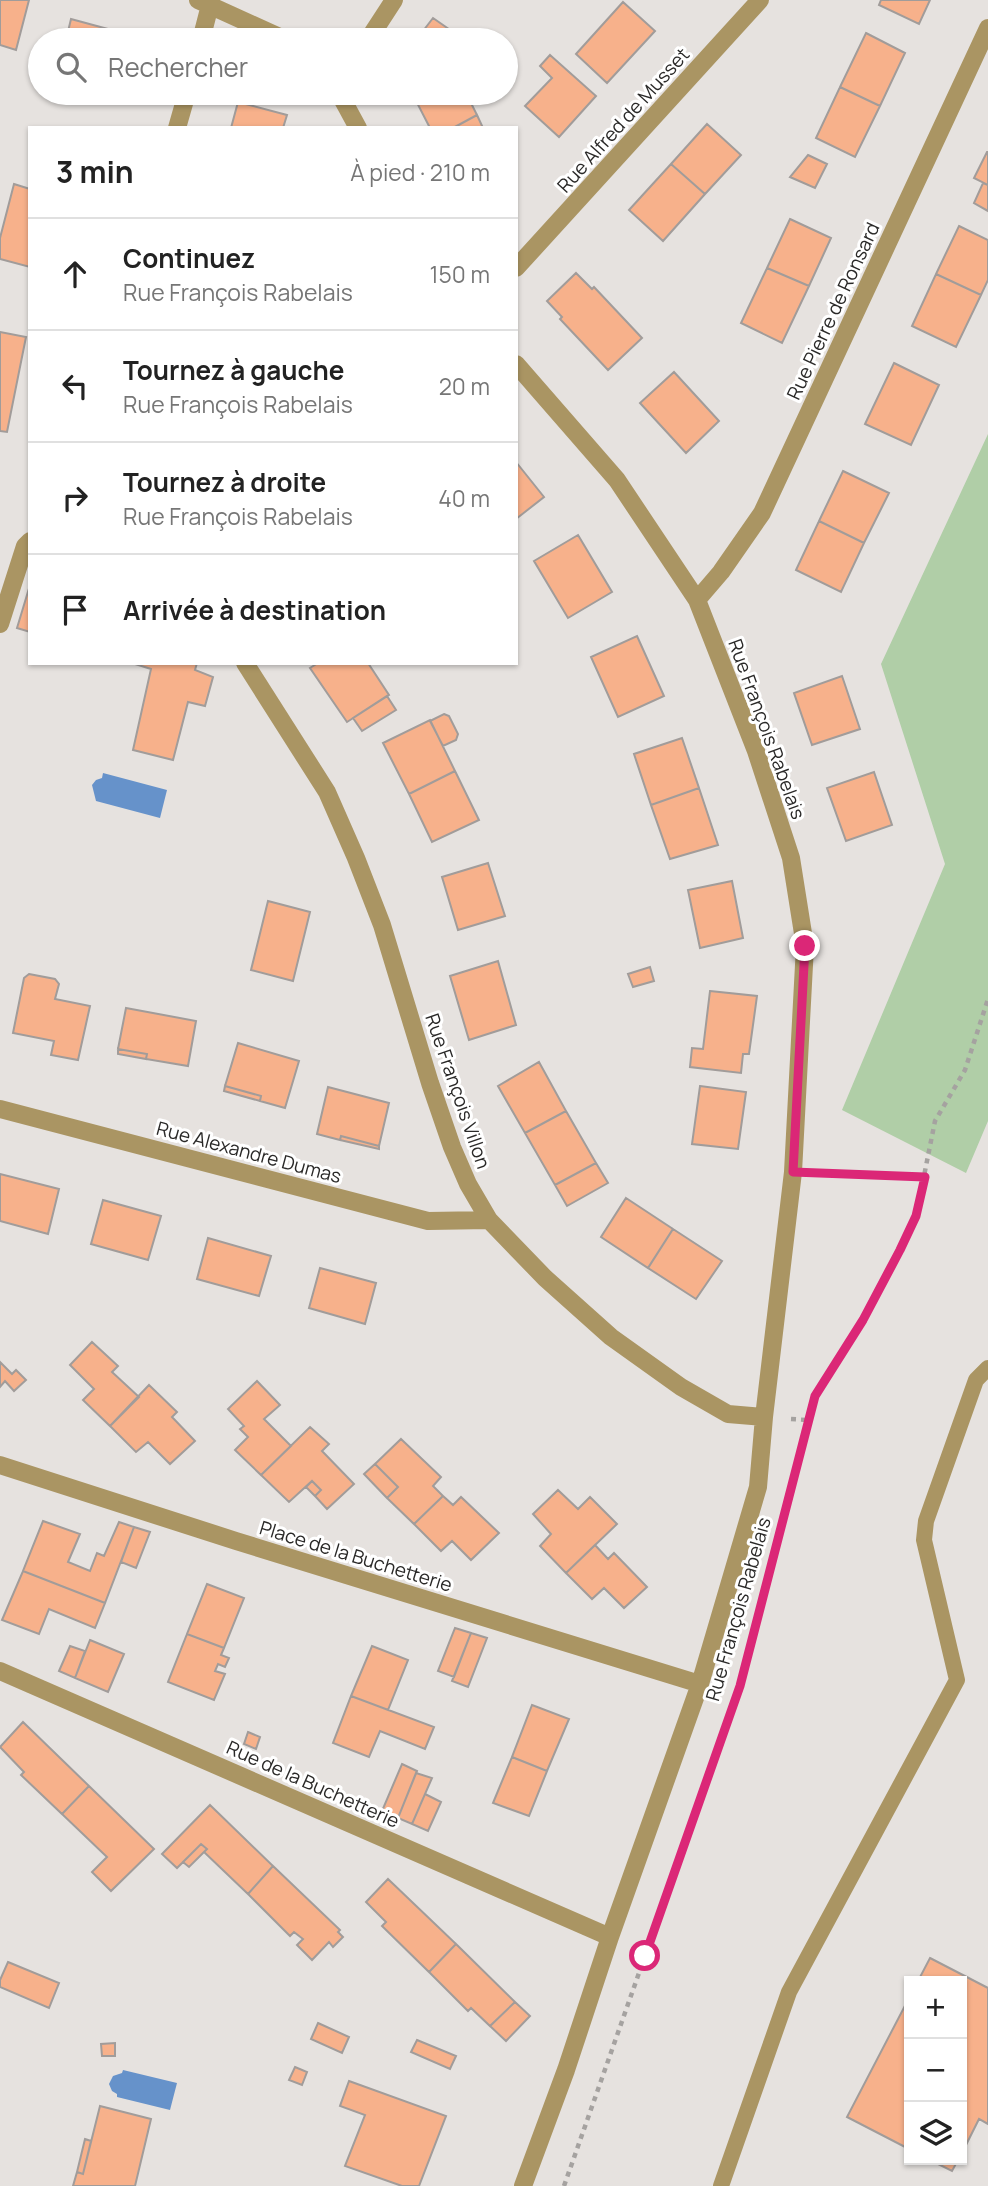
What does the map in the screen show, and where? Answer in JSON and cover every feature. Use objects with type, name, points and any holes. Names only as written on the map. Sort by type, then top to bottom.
[{"type":"street","points":[[376,28],[394,0]]},
{"type":"street","name":"Rue Alfred de Musset","points":[[518,266],[760,0]]},
{"type":"street","points":[[202,28],[204,3],[259,28]]},
{"type":"street","name":"Rue Pierre de Ronsard","points":[[697,600],[721,572],[762,513],[988,28]]},
{"type":"street","points":[[178,126],[184,105]]},
{"type":"street","points":[[346,105],[357,126]]},
{"type":"street","name":"Rue François Rabelais","points":[[518,365],[617,480],[697,600],[756,751],[791,858],[805,946],[793,1172],[758,1487],[700,1684],[523,2186]]},
{"type":"street","points":[[1,621],[28,543]]},
{"type":"street","name":"Rue François Villon","points":[[246,665],[332,803],[382,925],[452,1147],[468,1184],[489,1220],[545,1278],[611,1337],[681,1387],[728,1414],[764,1417]]},
{"type":"street","name":"Rue Alexandre Dumas","points":[[0,1109],[428,1221],[489,1220]]},
{"type":"street","name":"Place de la Buchetterie","points":[[0,1465],[700,1684]]},
{"type":"street","name":"Rue de la Buchetterie","points":[[0,1671],[610,1937]]},
{"type":"lane","points":[[721,2186],[789,1992],[957,1680],[924,1540],[926,1521],[988,1368]]},
{"type":"path","name":"Rue François Rabelais","points":[[564,2186],[740,1686],[815,1396],[863,1320],[916,1216],[935,1121],[965,1070],[988,999]]},
{"type":"path","points":[[793,1172],[925,1177]]},
{"type":"green space","points":[[988,434],[988,1121],[966,1173],[842,1110],[945,864],[881,664]]},
{"type":"water","points":[[103,773],[167,790],[160,818],[96,801],[92,785],[102,778]]},
{"type":"water","points":[[123,2070],[177,2083],[170,2110],[117,2097],[109,2084],[113,2076]]},
{"type":"building","points":[[0,0],[29,0],[16,50],[0,45]]},
{"type":"building","points":[[881,0],[930,0],[919,24],[879,5]]},
{"type":"building","points":[[623,2],[655,31],[607,83],[576,54]]},
{"type":"building","points":[[433,18],[447,28],[425,28]]},
{"type":"building","points":[[71,19],[104,28],[69,28]]},
{"type":"building","points":[[866,33],[905,53],[880,106],[840,87]]},
{"type":"building","points":[[550,55],[596,96],[559,137],[525,106],[552,78],[540,66]]},
{"type":"building","points":[[840,87],[880,106],[855,157],[816,138]]},
{"type":"building","points":[[237,105],[249,105],[287,115],[284,126],[232,126]]},
{"type":"building","points":[[418,105],[472,105],[477,115],[457,126],[429,126]]},
{"type":"building","points":[[477,115],[482,126],[457,126]]},
{"type":"building","points":[[707,124],[741,155],[705,194],[671,164]]},
{"type":"building","points":[[988,152],[988,185],[974,178]]},
{"type":"building","points":[[808,155],[827,164],[815,188],[790,177]]},
{"type":"building","points":[[671,164],[705,194],[663,241],[629,210]]},
{"type":"building","points":[[983,183],[988,185],[988,211],[974,203]]},
{"type":"building","points":[[14,184],[28,188],[28,266],[0,259],[0,238]]},
{"type":"building","points":[[790,219],[831,238],[809,286],[767,268]]},
{"type":"building","points":[[959,226],[988,240],[988,280],[981,295],[936,274]]},
{"type":"building","points":[[767,268],[809,286],[782,343],[741,323]]},
{"type":"building","points":[[576,273],[592,289],[594,287],[642,338],[608,370],[560,319],[562,317],[547,301]]},
{"type":"building","points":[[936,274],[981,295],[956,347],[912,326]]},
{"type":"building","points":[[0,332],[26,337],[7,432],[0,431]]},
{"type":"building","points":[[894,363],[939,385],[911,445],[865,424]]},
{"type":"building","points":[[674,372],[719,421],[686,453],[640,403]]},
{"type":"building","points":[[518,464],[544,497],[518,517]]},
{"type":"building","points":[[843,471],[889,493],[864,543],[819,521]]},
{"type":"building","points":[[819,521],[864,543],[841,592],[796,570]]},
{"type":"building","points":[[578,535],[612,592],[568,618],[534,561]]},
{"type":"building","points":[[28,592],[28,631],[17,628]]},
{"type":"building","points":[[637,636],[664,696],[618,717],[591,657]]},
{"type":"building","points":[[138,665],[196,665],[195,670],[213,677],[205,706],[188,702],[173,760],[133,750],[151,669]]},
{"type":"building","points":[[315,665],[369,665],[389,695],[347,722],[310,668]]},
{"type":"building","points":[[842,676],[860,729],[812,745],[794,693]]},
{"type":"building","points":[[387,696],[396,710],[362,731],[353,718]]},
{"type":"building","points":[[444,714],[449,716],[458,734],[456,740],[443,746],[430,721]]},
{"type":"building","points":[[430,720],[455,771],[409,794],[383,743]]},
{"type":"building","points":[[682,738],[699,788],[651,805],[634,754]]},
{"type":"building","points":[[455,771],[479,820],[432,842],[409,794]]},
{"type":"building","points":[[874,772],[892,825],[846,841],[827,788]]},
{"type":"building","points":[[699,788],[718,845],[670,859],[651,805]]},
{"type":"building","points":[[488,863],[505,916],[458,930],[442,877]]},
{"type":"building","points":[[732,881],[743,938],[700,948],[688,890]]},
{"type":"building","points":[[268,901],[310,912],[293,981],[251,970]]},
{"type":"building","points":[[498,961],[516,1025],[469,1040],[450,976]]},
{"type":"building","points":[[650,967],[654,981],[633,987],[628,974]]},
{"type":"building","points":[[29,974],[55,979],[59,984],[55,999],[90,1006],[78,1060],[51,1055],[54,1041],[13,1033],[24,978]]},
{"type":"building","points":[[710,991],[757,996],[749,1054],[743,1054],[741,1073],[690,1067],[692,1048],[703,1049]]},
{"type":"building","points":[[126,1008],[196,1021],[188,1066],[146,1059],[147,1054],[118,1049]]},
{"type":"building","points":[[238,1043],[299,1061],[285,1108],[260,1101],[261,1096],[225,1086]]},
{"type":"building","points":[[118,1049],[147,1054],[146,1059],[118,1054]]},
{"type":"building","points":[[539,1062],[566,1111],[525,1133],[498,1086]]},
{"type":"building","points":[[225,1086],[261,1096],[260,1101],[224,1091]]},
{"type":"building","points":[[700,1086],[746,1092],[738,1149],[692,1144]]},
{"type":"building","points":[[328,1087],[389,1103],[379,1146],[341,1136],[340,1140],[317,1134]]},
{"type":"building","points":[[566,1111],[596,1163],[555,1185],[525,1133]]},
{"type":"building","points":[[341,1136],[379,1146],[379,1149],[340,1140]]},
{"type":"building","points":[[596,1163],[608,1183],[567,1206],[555,1185]]},
{"type":"building","points":[[0,1174],[59,1189],[48,1234],[0,1221]]},
{"type":"building","points":[[626,1198],[673,1229],[648,1268],[601,1237]]},
{"type":"building","points":[[103,1200],[161,1216],[148,1260],[91,1244]]},
{"type":"building","points":[[673,1229],[722,1261],[696,1299],[648,1268]]},
{"type":"building","points":[[208,1238],[271,1256],[259,1296],[197,1279]]},
{"type":"building","points":[[320,1268],[376,1283],[365,1324],[309,1308]]},
{"type":"building","points":[[92,1342],[118,1366],[112,1372],[139,1397],[110,1426],[83,1400],[94,1389],[70,1365]]},
{"type":"building","points":[[0,1362],[12,1374],[16,1370],[26,1380],[14,1391],[5,1381],[0,1387]]},
{"type":"building","points":[[257,1381],[280,1405],[264,1419],[291,1446],[261,1475],[235,1450],[248,1437],[240,1429],[244,1426],[228,1409]]},
{"type":"building","points":[[149,1385],[177,1412],[172,1417],[195,1441],[170,1464],[148,1442],[136,1452],[110,1426]]},
{"type":"building","points":[[310,1427],[329,1444],[322,1451],[354,1484],[327,1509],[315,1496],[321,1490],[312,1481],[289,1502],[261,1475]]},
{"type":"building","points":[[401,1439],[441,1477],[433,1486],[443,1496],[414,1524],[387,1498],[398,1487],[375,1464]]},
{"type":"building","points":[[375,1464],[398,1487],[387,1498],[364,1474]]},
{"type":"building","points":[[312,1481],[321,1490],[315,1496],[306,1487]]},
{"type":"building","points":[[558,1490],[578,1509],[590,1497],[617,1524],[566,1573],[540,1546],[551,1534],[533,1514]]},
{"type":"building","points":[[443,1496],[453,1505],[461,1497],[499,1533],[471,1560],[452,1541],[441,1551],[414,1524]]},
{"type":"building","points":[[43,1521],[80,1534],[68,1562],[90,1571],[97,1553],[104,1556],[119,1522],[134,1527],[105,1603],[23,1571]]},
{"type":"building","points":[[134,1527],[150,1532],[136,1568],[121,1562]]},
{"type":"building","points":[[595,1545],[608,1559],[614,1553],[647,1587],[624,1608],[604,1588],[592,1599],[566,1573]]},
{"type":"building","points":[[23,1571],[105,1603],[95,1628],[49,1609],[39,1634],[2,1620]]},
{"type":"building","points":[[207,1584],[244,1598],[224,1648],[187,1634]]},
{"type":"building","points":[[455,1628],[471,1633],[454,1677],[438,1671]]},
{"type":"building","points":[[471,1633],[487,1638],[468,1687],[452,1681]]},
{"type":"building","points":[[187,1634],[224,1648],[221,1655],[229,1658],[225,1667],[218,1664],[215,1671],[225,1674],[214,1700],[168,1682]]},
{"type":"building","points":[[90,1640],[124,1654],[108,1692],[75,1678]]},
{"type":"building","points":[[70,1646],[85,1651],[75,1678],[59,1671]]},
{"type":"building","points":[[372,1646],[408,1660],[388,1710],[351,1696]]},
{"type":"building","points":[[351,1696],[434,1727],[425,1749],[380,1731],[369,1757],[333,1743]]},
{"type":"building","points":[[532,1705],[569,1719],[547,1771],[512,1757]]},
{"type":"building","points":[[23,1722],[89,1786],[62,1814],[21,1775],[24,1772],[0,1747]]},
{"type":"building","points":[[248,1732],[260,1737],[256,1749],[244,1744]]},
{"type":"building","points":[[512,1757],[547,1771],[529,1816],[493,1803]]},
{"type":"building","points":[[402,1764],[417,1771],[398,1818],[382,1811]]},
{"type":"building","points":[[416,1773],[432,1778],[412,1824],[398,1818]]},
{"type":"building","points":[[89,1786],[154,1849],[111,1891],[92,1872],[107,1857],[62,1814]]},
{"type":"building","points":[[425,1794],[441,1802],[428,1831],[412,1824]]},
{"type":"building","points":[[210,1805],[273,1866],[248,1894],[204,1852],[207,1849],[201,1844],[177,1868],[162,1854]]},
{"type":"building","points":[[201,1844],[207,1849],[189,1867],[183,1862]]},
{"type":"building","points":[[273,1866],[340,1930],[338,1932],[343,1937],[333,1947],[329,1942],[312,1960],[297,1945],[303,1939],[294,1932],[290,1936],[248,1894]]},
{"type":"building","points":[[388,1879],[456,1944],[429,1972],[382,1926],[386,1922],[366,1902]]},
{"type":"building","points":[[456,1944],[515,2002],[490,2026],[471,2008],[468,2011],[429,1972]]},
{"type":"building","points":[[930,1958],[965,1976],[921,1976]]},
{"type":"building","points":[[8,1962],[59,1983],[49,2008],[0,1987],[0,1980]]},
{"type":"building","points":[[967,1977],[988,1988],[988,2124],[979,2119],[967,2143]]},
{"type":"building","points":[[515,2002],[530,2016],[506,2041],[490,2026]]},
{"type":"building","points":[[904,2008],[904,2146],[847,2117]]},
{"type":"building","points":[[318,2023],[349,2037],[342,2053],[311,2039]]},
{"type":"building","points":[[417,2040],[456,2056],[450,2069],[411,2052]]},
{"type":"building","points":[[115,2043],[115,2056],[102,2056],[101,2044]]},
{"type":"building","points":[[295,2067],[307,2072],[302,2085],[289,2080]]},
{"type":"building","points":[[349,2081],[446,2116],[419,2186],[402,2186],[345,2166],[365,2115],[340,2106]]},
{"type":"building","points":[[100,2106],[151,2119],[135,2186],[73,2186],[77,2172],[83,2174]]},
{"type":"building","points":[[85,2139],[91,2141],[83,2174],[77,2172]]},
{"type":"building","points":[[940,2165],[955,2165],[952,2171]]},
{"type":"route","points":[[645,1956],[740,1686],[815,1396],[863,1320],[900,1250],[916,1216],[925,1177],[793,1172],[805,946]]}]
